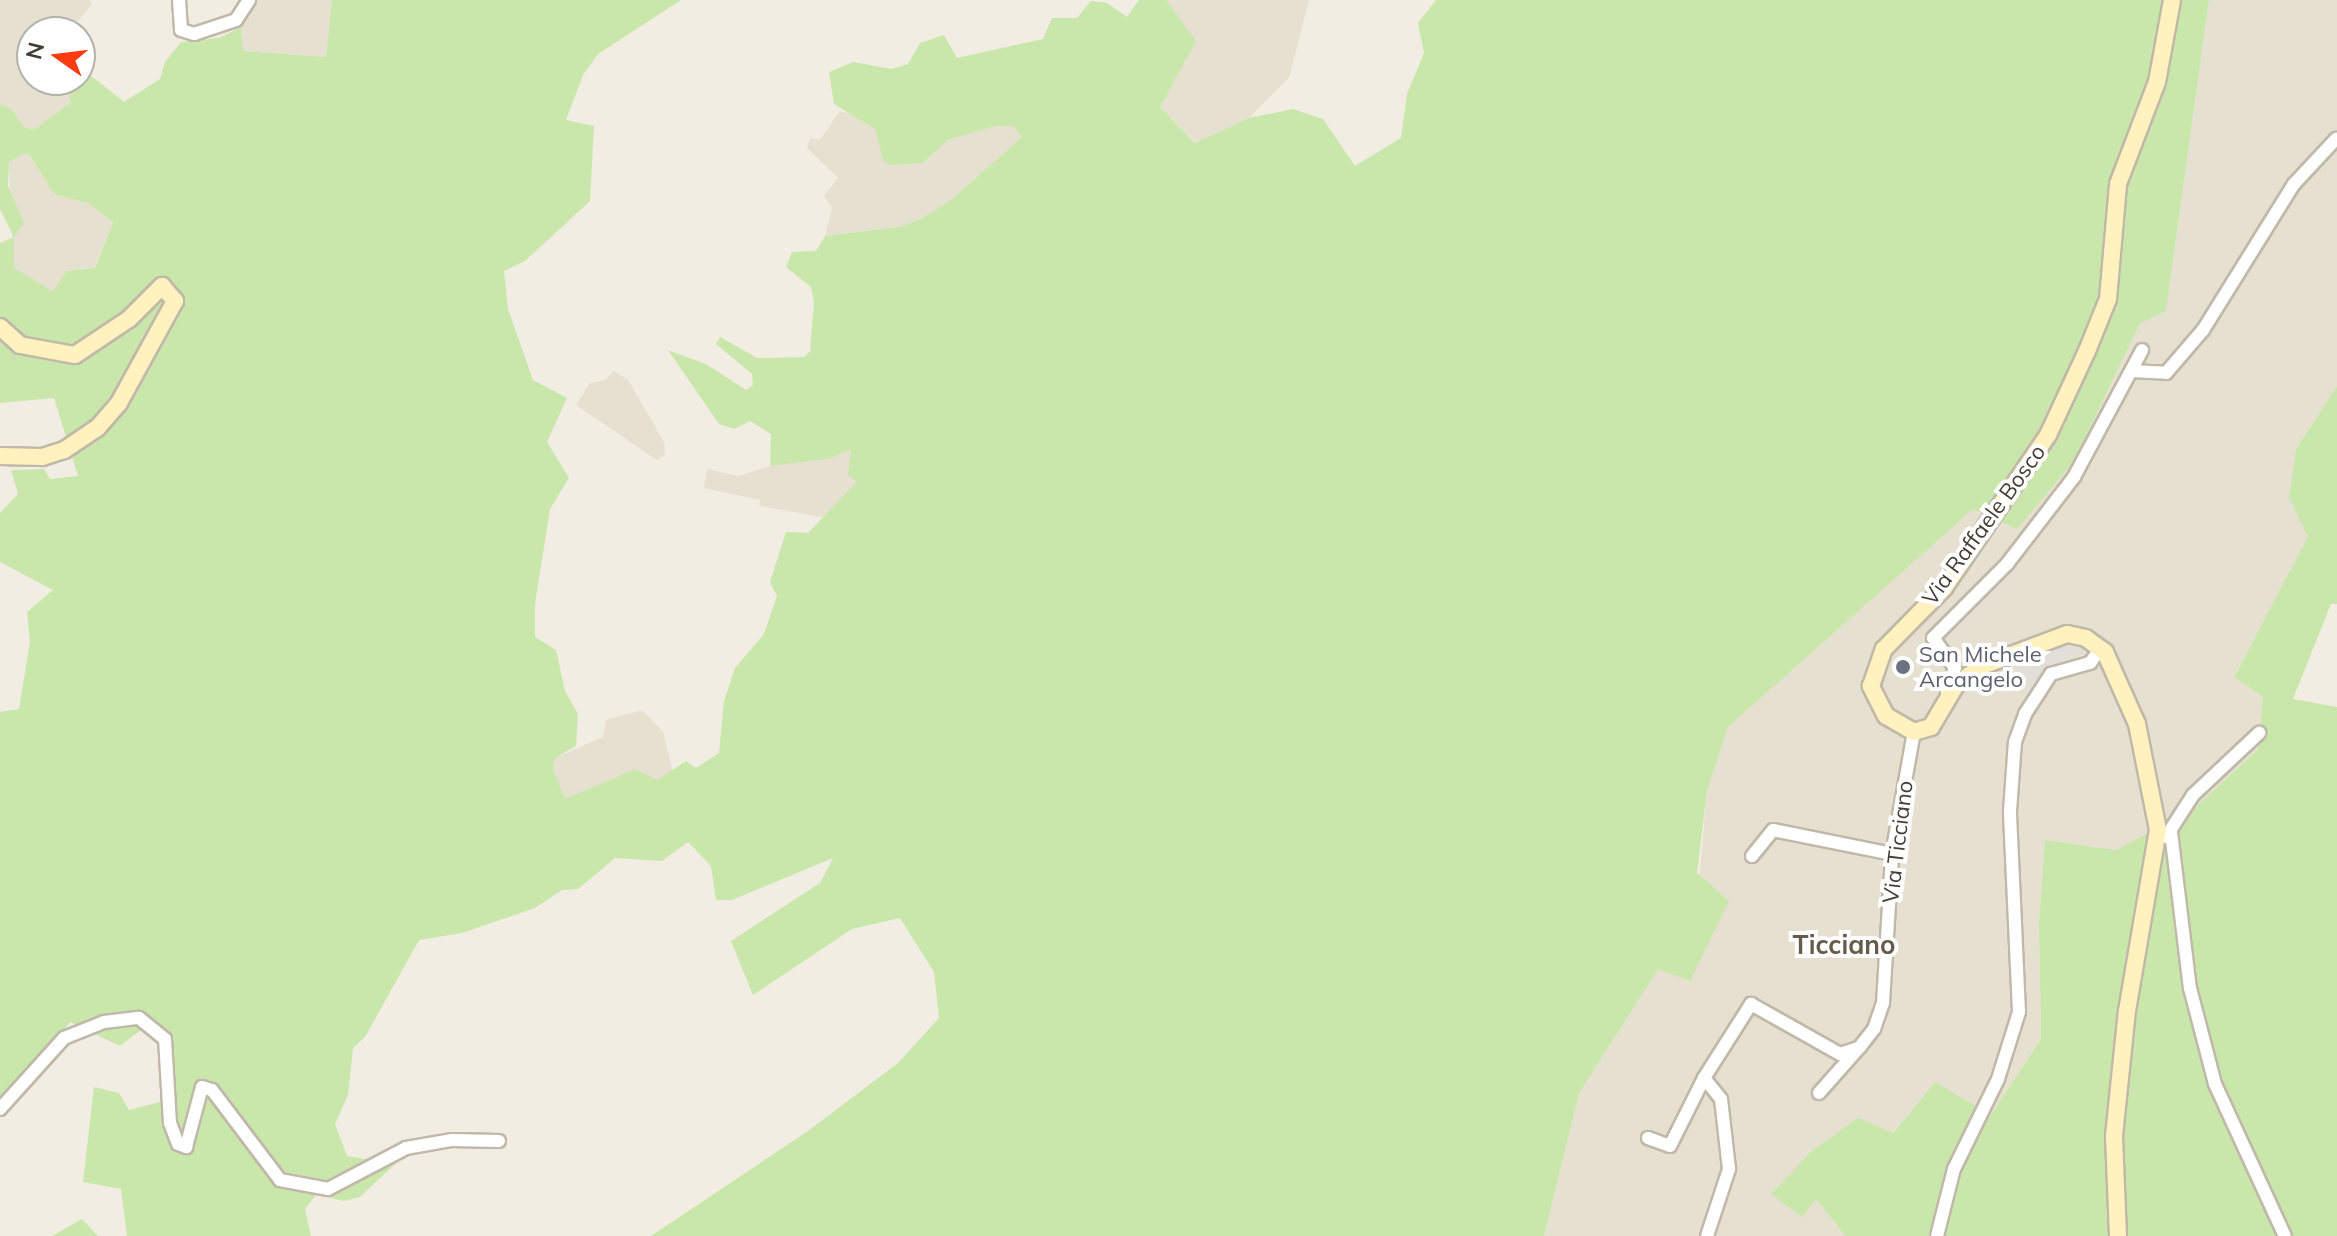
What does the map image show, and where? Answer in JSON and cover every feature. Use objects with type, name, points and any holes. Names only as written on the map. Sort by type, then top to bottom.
[{"type":"street","points":[[179,0],[181,30],[194,34],[236,20],[249,0]]},
{"type":"street","name":"Via Raffaele Bosco","points":[[1914,732],[1876,704],[1871,686],[1877,662],[1944,588],[1982,534],[2048,435],[2087,351],[2108,299],[2118,184],[2157,82],[2172,0]]},
{"type":"street","points":[[2131,371],[2166,373],[2203,330],[2294,184],[2336,139]]},
{"type":"street","points":[[0,327],[20,345],[75,355],[129,319],[152,291],[162,286],[175,301],[134,378],[97,428],[64,450],[42,457],[0,456]]},
{"type":"street","points":[[1944,710],[1940,704],[1955,668],[1933,638],[2007,564],[2074,477],[2142,350]]},
{"type":"street","points":[[1914,732],[1931,727],[1968,672],[2042,641],[2067,634],[2086,638],[2100,649],[2137,724],[2157,846],[2127,1011],[2114,1136],[2118,1236]]},
{"type":"street","points":[[1937,1236],[1954,1169],[1998,1079],[2019,1012],[2009,768],[2015,742],[2025,714],[2051,674],[2090,663],[2100,649]]},
{"type":"street","name":"Via Ticciano","points":[[1819,1093],[1874,1029],[1883,1003],[1892,854],[1914,732]]},
{"type":"street","points":[[2157,846],[2171,832],[2193,795],[2259,733]]},
{"type":"street","points":[[1752,856],[1773,830],[1892,854]]},
{"type":"street","points":[[2171,832],[2190,988],[2215,1084],[2285,1236]]},
{"type":"street","points":[[1648,1138],[1670,1146],[1704,1078],[1751,1004],[1829,1050],[1840,1054],[1859,1048]]},
{"type":"street","points":[[0,1109],[64,1038],[104,1022],[139,1018],[165,1039],[170,1123],[178,1144],[186,1147],[202,1087],[212,1090],[280,1180],[328,1189],[406,1148],[452,1140],[499,1141]]},
{"type":"street","points":[[1704,1078],[1721,1099],[1729,1169],[1707,1236]]},
{"type":"shaded area","points":[[0,0],[90,0],[92,4],[82,16],[16,16],[16,96],[69,96],[71,102],[35,129],[25,128],[11,109],[0,104]]},
{"type":"shaded area","points":[[254,0],[332,0],[326,57],[243,51],[241,27]]},
{"type":"shaded area","points":[[1166,0],[1309,0],[1289,78],[1249,118],[1196,143],[1160,107],[1195,41]]},
{"type":"shaded area","points":[[2209,0],[2337,0],[2337,386],[2296,449],[2289,497],[2309,537],[2234,676],[2263,697],[2258,749],[2195,808],[2116,850],[2045,840],[2039,922],[2041,1039],[1991,1116],[1935,1082],[1892,1133],[1816,1199],[1846,1236],[1544,1236],[1579,1093],[1658,968],[1690,981],[1707,791],[1728,727],[1973,508],[2074,461],[2140,322],[2166,311]]},
{"type":"shaded area","points":[[840,111],[864,118],[875,129],[883,160],[923,163],[948,140],[996,126],[1013,126],[1022,137],[951,200],[921,219],[899,227],[825,236],[832,208],[824,196],[838,178],[807,148],[810,138],[820,140]]},
{"type":"shaded area","points":[[29,154],[54,194],[88,203],[113,222],[94,268],[67,271],[54,291],[14,269],[9,162]]},
{"type":"shaded area","points":[[614,371],[628,380],[664,442],[665,455],[657,460],[576,405],[590,383],[605,380]]},
{"type":"shaded area","points":[[851,449],[858,482],[827,518],[759,506],[760,500],[704,488],[707,469],[738,476],[770,466],[828,459]]},
{"type":"shaded area","points":[[2058,645],[2090,650],[2059,661],[2030,690],[2014,665]]},
{"type":"shaded area","points":[[642,710],[663,732],[673,772],[658,780],[635,769],[564,800],[553,769],[555,758],[603,737],[606,720]]},
{"type":"green space","points":[[332,0],[681,0],[598,54],[583,75],[566,120],[594,126],[590,201],[525,261],[504,271],[508,309],[533,380],[567,398],[547,442],[569,478],[550,509],[535,604],[535,637],[556,650],[565,691],[578,714],[576,746],[555,758],[553,769],[565,799],[635,769],[658,780],[686,761],[696,768],[719,753],[724,701],[735,668],[764,634],[777,596],[770,582],[786,532],[808,533],[857,482],[848,475],[851,449],[828,459],[770,466],[771,434],[750,421],[734,429],[719,424],[668,350],[706,364],[746,390],[753,385],[752,374],[716,344],[720,337],[757,358],[804,357],[810,351],[814,302],[811,287],[786,267],[792,252],[816,251],[825,236],[899,227],[921,219],[951,200],[1022,137],[1013,126],[996,126],[948,140],[923,163],[890,165],[883,160],[875,129],[834,104],[829,72],[853,62],[892,69],[908,64],[920,43],[944,35],[957,58],[1043,39],[1052,18],[1077,18],[1091,1],[1107,3],[1127,17],[1139,0],[1166,0],[1196,41],[1160,107],[1195,143],[1249,118],[1293,109],[1323,119],[1355,166],[1401,138],[1407,94],[1424,53],[1418,23],[1436,0],[2209,0],[2166,311],[2140,323],[2074,461],[2017,529],[1973,509],[1728,727],[1707,791],[1697,873],[1729,901],[1690,981],[1658,969],[1579,1093],[1544,1236],[651,1236],[808,1131],[898,1063],[939,1018],[934,972],[900,918],[852,929],[753,995],[731,941],[820,883],[833,858],[732,900],[716,900],[711,866],[688,842],[662,861],[615,858],[578,889],[562,890],[535,908],[462,933],[419,940],[365,1037],[353,1048],[348,1095],[335,1124],[347,1156],[395,1164],[360,1197],[344,1201],[316,1195],[305,1209],[311,1236],[127,1236],[121,1189],[83,1182],[94,1087],[119,1093],[129,1110],[164,1101],[163,1049],[142,1029],[120,1046],[70,1022],[34,1070],[0,1099],[0,712],[19,709],[30,642],[27,612],[53,590],[0,562],[0,513],[18,494],[11,470],[44,469],[50,479],[78,476],[54,398],[0,403],[0,243],[14,237],[0,209],[0,104],[11,109],[25,128],[35,129],[71,102],[69,96],[96,96],[96,80],[124,102],[160,79],[165,62],[181,42],[219,38],[241,27],[243,51],[326,57]],"holes":[[[23,154],[29,154],[54,194],[88,203],[113,222],[95,268],[67,271],[53,291],[14,268],[14,237],[24,223],[8,186],[9,162]]]},
{"type":"green space","points":[[2337,386],[2337,604],[2331,604],[2293,699],[2337,707],[2337,1236],[1846,1236],[1816,1199],[1802,1217],[1771,1194],[1813,1150],[1858,1118],[1893,1133],[1935,1082],[1991,1115],[2041,1039],[2039,922],[2045,840],[2116,850],[2195,808],[2258,749],[2263,697],[2234,677],[2308,537],[2289,497],[2296,449]]},
{"type":"green space","points":[[82,1219],[98,1236],[52,1236]]},
{"type":"place","name":"San Michele Arcangelo","points":[[1903,667]]},
{"type":"district","name":"Ticciano","points":[[1844,945]]}]
